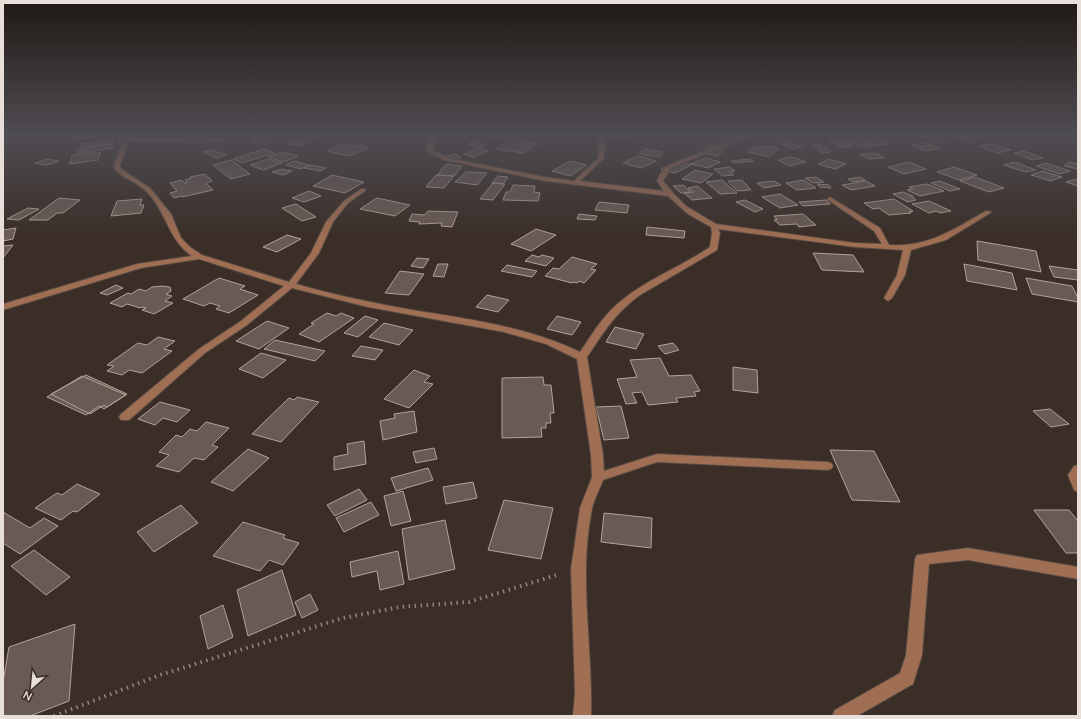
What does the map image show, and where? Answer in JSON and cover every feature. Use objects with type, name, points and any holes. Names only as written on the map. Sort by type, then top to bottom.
[{"type":"street","points":[[118,170],[148,189],[167,214],[178,240],[187,249],[199,257],[290,286],[369,305],[511,331],[549,342],[582,357]]},
{"type":"street","points":[[496,170],[545,180],[669,194]]},
{"type":"street","points":[[575,183],[589,170]]},
{"type":"street","points":[[667,170],[660,181],[669,194],[693,215],[714,226],[855,245],[907,248],[919,246],[944,238],[988,212]]},
{"type":"street","points":[[125,417],[202,350],[244,323],[290,286],[315,253],[330,222],[346,202],[363,190]]},
{"type":"street","points":[[830,199],[877,230],[887,247]]},
{"type":"street","points":[[582,716],[583,693],[578,569],[586,508],[598,477],[597,455],[582,357],[614,312],[644,289],[696,261],[714,248],[716,234],[714,226]]},
{"type":"street","points":[[888,298],[901,275],[903,262],[907,254],[907,248]]},
{"type":"street","points":[[3,307],[140,266],[199,257]]},
{"type":"street","points":[[598,477],[657,458],[827,466]]},
{"type":"street","points":[[1078,469],[1074,475],[1078,487]]},
{"type":"street","points":[[841,716],[907,678],[914,656],[922,559],[968,554],[1078,573]]},
{"type":"path","points":[[54,716],[160,675],[343,618],[400,606],[469,602],[578,569]]},
{"type":"building","points":[[219,170],[244,170],[250,174],[231,179]]},
{"type":"building","points":[[279,170],[292,171],[283,175],[272,172]]},
{"type":"building","points":[[441,170],[459,170],[454,176],[437,175]]},
{"type":"building","points":[[555,170],[580,170],[570,176],[552,171]]},
{"type":"building","points":[[663,170],[682,170],[675,173]]},
{"type":"building","points":[[695,170],[713,174],[701,183],[682,179]]},
{"type":"building","points":[[715,170],[733,170],[735,171],[730,172],[734,175],[723,176]]},
{"type":"building","points":[[894,170],[924,170],[904,174]]},
{"type":"building","points":[[945,170],[961,170],[977,175],[959,180],[937,172]]},
{"type":"building","points":[[1018,170],[1036,170],[1025,172]]},
{"type":"building","points":[[1047,170],[1070,171],[1060,174]]},
{"type":"building","points":[[1042,171],[1062,177],[1051,181],[1031,175]]},
{"type":"building","points":[[466,172],[487,173],[477,185],[455,182]]},
{"type":"building","points":[[205,174],[212,181],[206,183],[213,190],[174,198],[170,193],[177,191],[170,183],[182,180],[184,183],[187,182],[185,180],[191,178],[190,177]]},
{"type":"building","points":[[332,175],[364,182],[345,193],[313,186]]},
{"type":"building","points":[[436,175],[454,176],[444,188],[426,187]]},
{"type":"building","points":[[498,176],[508,177],[503,184],[492,183]]},
{"type":"building","points":[[816,177],[824,182],[813,183],[805,178]]},
{"type":"building","points":[[860,177],[865,180],[853,182],[848,179]]},
{"type":"building","points":[[975,177],[1004,188],[989,192],[960,181]]},
{"type":"building","points":[[1076,179],[1078,180],[1078,186],[1066,182]]},
{"type":"building","points":[[722,180],[737,193],[720,194],[706,182]]},
{"type":"building","points":[[742,180],[751,190],[737,191],[728,181]]},
{"type":"building","points":[[804,180],[816,188],[797,190],[786,183]]},
{"type":"building","points":[[774,181],[781,185],[764,188],[757,183]]},
{"type":"building","points":[[866,181],[875,186],[851,190],[842,185]]},
{"type":"building","points":[[940,181],[960,189],[950,191],[931,183]]},
{"type":"building","points":[[493,183],[505,184],[493,200],[480,199]]},
{"type":"building","points":[[817,184],[829,185],[831,188],[820,187]]},
{"type":"building","points":[[927,184],[944,191],[920,196],[907,190],[913,189],[909,187]]},
{"type":"building","points":[[513,185],[535,186],[534,192],[540,193],[538,201],[503,200],[506,192],[510,192]]},
{"type":"building","points":[[683,185],[691,192],[681,193],[673,186]]},
{"type":"building","points":[[697,186],[712,198],[692,200],[684,193],[694,192],[688,188]]},
{"type":"building","points":[[309,191],[321,196],[304,202],[292,198]]},
{"type":"building","points":[[903,192],[913,196],[911,196],[916,200],[908,202],[893,194]]},
{"type":"building","points":[[780,194],[798,205],[780,208],[762,197]]},
{"type":"building","points":[[59,198],[80,200],[63,213],[57,213],[48,220],[29,220]]},
{"type":"building","points":[[377,198],[410,205],[395,216],[360,209]]},
{"type":"building","points":[[142,199],[140,205],[144,205],[141,213],[111,216],[117,201]]},
{"type":"building","points":[[894,199],[913,211],[909,212],[911,213],[889,215],[879,208],[873,209],[864,203]]},
{"type":"building","points":[[745,200],[763,209],[755,212],[736,202]]},
{"type":"building","points":[[826,200],[830,204],[803,206],[799,202]]},
{"type":"building","points":[[929,201],[951,211],[940,213],[936,211],[929,213],[912,204]]},
{"type":"building","points":[[599,202],[629,205],[627,213],[595,210]]},
{"type":"building","points":[[296,204],[316,217],[302,221],[282,208]]},
{"type":"building","points":[[28,208],[39,209],[19,220],[7,219]]},
{"type":"building","points":[[428,211],[458,212],[452,227],[441,226],[442,223],[419,224],[420,222],[409,221],[412,214],[425,215]]},
{"type":"building","points":[[579,214],[597,216],[595,220],[577,219]]},
{"type":"building","points":[[803,214],[816,225],[799,227],[797,224],[780,225],[774,220],[777,220],[774,216]]},
{"type":"building","points":[[647,227],[685,231],[684,238],[646,235]]},
{"type":"building","points":[[16,228],[13,239],[3,241],[3,230]]},
{"type":"building","points":[[536,229],[556,235],[531,251],[511,244]]},
{"type":"building","points":[[287,235],[301,239],[277,252],[263,247]]},
{"type":"building","points":[[977,241],[1036,251],[1041,272],[978,260]]},
{"type":"building","points":[[13,245],[3,258],[3,246]]},
{"type":"building","points":[[813,253],[853,255],[864,272],[822,270]]},
{"type":"building","points":[[532,255],[539,257],[542,255],[554,258],[546,266],[525,261]]},
{"type":"building","points":[[572,257],[597,264],[591,269],[596,270],[584,283],[579,281],[577,283],[572,283],[545,276],[553,268],[559,269]]},
{"type":"building","points":[[417,258],[429,259],[423,268],[411,266]]},
{"type":"building","points":[[438,264],[448,264],[444,277],[433,276]]},
{"type":"building","points":[[964,264],[1012,273],[1017,290],[967,281]]},
{"type":"building","points":[[507,265],[537,271],[532,277],[501,271]]},
{"type":"building","points":[[1049,266],[1078,270],[1078,280],[1054,277]]},
{"type":"building","points":[[400,271],[424,274],[409,295],[385,293]]},
{"type":"building","points":[[219,278],[245,286],[240,289],[258,295],[229,313],[216,309],[220,306],[210,303],[204,306],[183,299]]},
{"type":"building","points":[[1026,278],[1072,286],[1078,298],[1078,302],[1032,294]]},
{"type":"building","points":[[116,285],[123,288],[107,295],[100,293]]},
{"type":"building","points":[[152,287],[170,287],[171,291],[166,294],[172,296],[165,301],[173,303],[154,314],[142,310],[146,308],[142,307],[140,308],[127,304],[122,307],[110,303],[139,289],[146,291]]},
{"type":"building","points":[[487,295],[509,300],[498,312],[476,307]]},
{"type":"building","points":[[327,313],[336,316],[341,313],[354,318],[319,342],[299,334],[314,324],[311,323]]},
{"type":"building","points":[[365,316],[378,320],[358,337],[344,333]]},
{"type":"building","points":[[557,316],[581,322],[572,335],[547,329]]},
{"type":"building","points":[[267,321],[289,328],[259,349],[236,341]]},
{"type":"building","points":[[384,323],[413,330],[399,345],[369,337]]},
{"type":"building","points":[[615,327],[644,334],[636,349],[606,342]]},
{"type":"building","points":[[158,337],[175,341],[164,349],[172,351],[142,373],[129,370],[122,375],[107,371],[114,366],[107,365],[138,343],[147,345]]},
{"type":"building","points":[[275,340],[325,351],[315,361],[264,349]]},
{"type":"building","points":[[673,343],[679,350],[665,354],[658,346]]},
{"type":"building","points":[[361,346],[383,350],[375,360],[352,356]]},
{"type":"building","points":[[261,353],[286,360],[263,378],[239,369]]},
{"type":"building","points":[[660,358],[669,376],[691,375],[700,391],[694,392],[696,396],[676,398],[678,402],[648,405],[642,392],[632,393],[637,403],[626,404],[617,379],[637,377],[630,360]]},
{"type":"building","points":[[733,367],[757,370],[758,393],[733,390]]},
{"type":"building","points":[[414,370],[430,376],[424,382],[433,384],[409,408],[384,399]]},
{"type":"building","points":[[86,375],[127,394],[107,407],[104,405],[90,414],[51,394]]},
{"type":"building","points":[[82,376],[126,395],[104,409],[99,406],[86,415],[47,397]]},
{"type":"building","points":[[543,377],[544,385],[551,385],[554,413],[550,413],[551,423],[546,423],[546,428],[541,428],[542,437],[502,438],[502,378]]},
{"type":"building","points":[[297,397],[319,402],[281,442],[252,434],[289,398],[294,400]]},
{"type":"building","points":[[160,402],[190,410],[177,422],[163,418],[155,425],[138,419]]},
{"type":"building","points":[[621,406],[629,438],[604,440],[596,407]]},
{"type":"building","points":[[1050,409],[1069,424],[1051,427],[1033,411]]},
{"type":"building","points":[[414,411],[417,432],[383,440],[380,421],[395,418],[394,414]]},
{"type":"building","points":[[206,422],[229,428],[212,445],[218,447],[204,460],[194,458],[179,472],[156,466],[169,455],[159,452],[176,435],[182,437],[190,429],[197,431]]},
{"type":"building","points":[[364,441],[366,464],[334,470],[334,457],[348,454],[347,444]]},
{"type":"building","points":[[434,448],[437,459],[416,463],[413,452]]},
{"type":"building","points":[[248,449],[269,458],[233,491],[211,482]]},
{"type":"building","points":[[830,450],[874,451],[900,502],[852,500]]},
{"type":"building","points":[[428,468],[433,480],[396,491],[391,478]]},
{"type":"building","points":[[473,482],[477,498],[446,504],[443,487]]},
{"type":"building","points":[[77,484],[100,494],[77,512],[73,511],[61,520],[35,508],[57,493],[62,495]]},
{"type":"building","points":[[359,489],[367,500],[335,516],[327,505]]},
{"type":"building","points":[[403,491],[411,521],[391,526],[384,496]]},
{"type":"building","points":[[504,500],[553,508],[541,559],[488,550]]},
{"type":"building","points":[[371,502],[379,515],[344,532],[336,518]]},
{"type":"building","points":[[181,505],[198,523],[154,552],[137,532]]},
{"type":"building","points":[[1034,510],[1069,510],[1078,521],[1078,553],[1066,553]]},
{"type":"building","points":[[3,512],[30,528],[44,518],[58,526],[20,554],[3,543]]},
{"type":"building","points":[[604,513],[652,518],[651,548],[601,542]]},
{"type":"building","points":[[445,520],[455,569],[409,580],[402,529]]},
{"type":"building","points":[[243,522],[285,535],[283,538],[299,543],[283,565],[269,560],[260,571],[213,556]]},
{"type":"building","points":[[34,550],[70,577],[46,595],[11,566]]},
{"type":"building","points":[[398,551],[404,584],[380,590],[377,571],[352,577],[350,562]]},
{"type":"building","points":[[282,570],[296,615],[248,636],[237,590]]},
{"type":"building","points":[[310,594],[318,610],[302,618],[295,602]]},
{"type":"building","points":[[223,605],[233,637],[208,649],[200,616]]},
{"type":"building","points":[[75,624],[69,701],[30,716],[3,716],[3,682],[9,647]]}]
